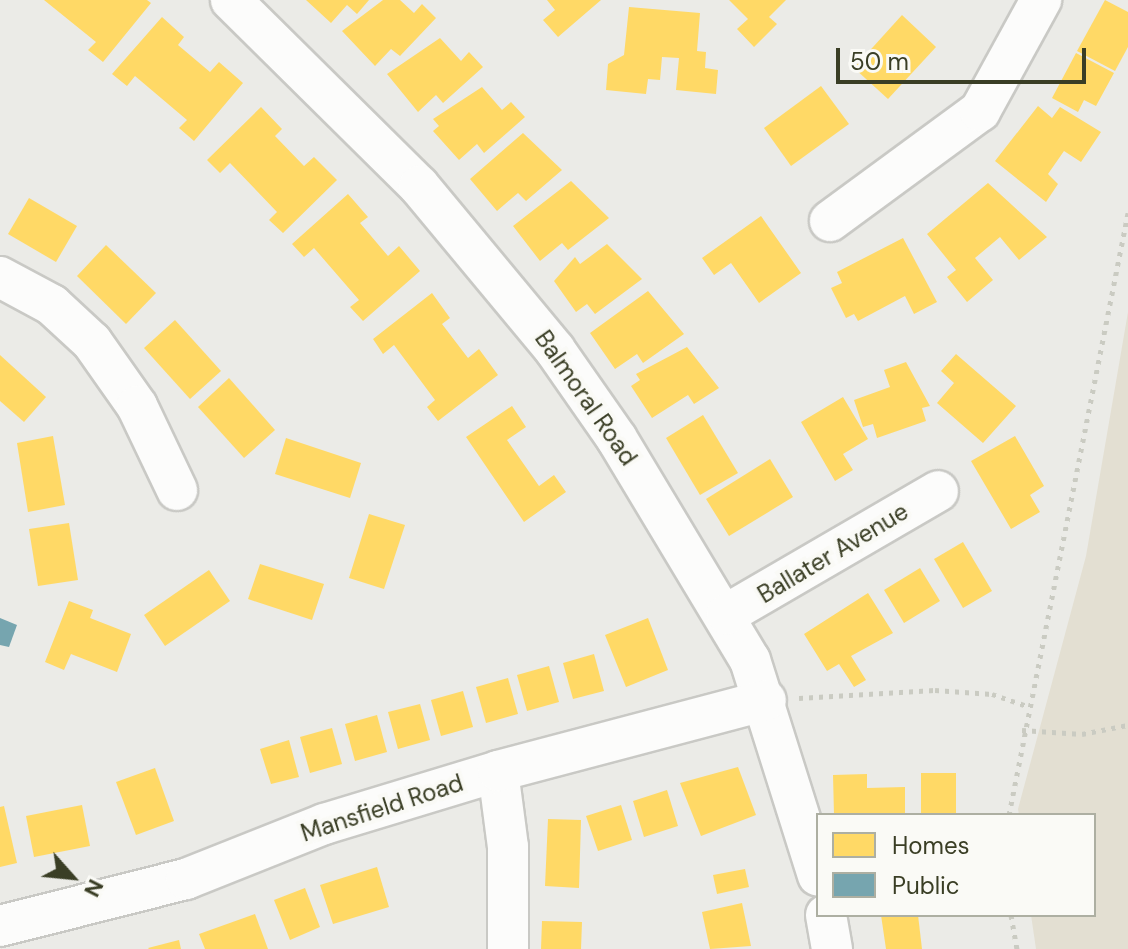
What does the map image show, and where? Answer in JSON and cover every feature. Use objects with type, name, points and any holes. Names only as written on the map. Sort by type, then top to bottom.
[{"type":"street","name":"Balmoral Road","points":[[231,0],[348,110],[488,267],[617,439],[727,614],[766,700],[816,869]]},
{"type":"street","points":[[830,221],[980,111],[1041,0]]},
{"type":"street","points":[[0,277],[52,305],[92,342],[137,406],[177,490]]},
{"type":"street","name":"Ballater Avenue","points":[[727,614],[938,491]]},
{"type":"street","name":"Mansfield Road","points":[[0,926],[186,879],[324,824],[498,771],[766,700]]},
{"type":"street","points":[[498,771],[508,847],[508,949]]},
{"type":"street","points":[[826,917],[832,949]]},
{"type":"path","points":[[1009,813],[1026,706],[1128,213]]},
{"type":"path","points":[[766,700],[935,690],[992,694],[1026,706]]},
{"type":"path","points":[[1022,730],[1082,734],[1128,725]]},
{"type":"path","points":[[1011,917],[1017,949]]},
{"type":"shaded area","points":[[1128,312],[1128,949],[1036,949],[1031,917],[1096,917],[1096,813],[1019,813],[1018,809],[1086,556]]},
{"type":"building: Homes","points":[[44,0],[147,0],[151,3],[103,62],[88,50],[96,42]]},
{"type":"building: Homes","points":[[306,0],[369,0],[357,14],[347,5],[331,23]]},
{"type":"building: Homes","points":[[383,0],[400,0],[414,13],[422,4],[436,18],[400,56],[391,49],[375,66],[342,31]]},
{"type":"building: Homes","points":[[547,0],[601,0],[558,37],[543,20],[555,10]]},
{"type":"building: Homes","points":[[729,0],[786,0],[769,17],[777,24],[754,47],[737,29],[748,19]]},
{"type":"building: Homes","points":[[1105,0],[1128,12],[1128,47],[1115,71],[1077,51]]},
{"type":"building: Homes","points":[[629,7],[700,13],[697,51],[706,52],[705,68],[718,70],[716,94],[676,90],[679,58],[662,57],[660,80],[648,79],[646,94],[606,90],[608,64],[624,55]]},
{"type":"building: Homes","points":[[902,15],[936,47],[888,99],[854,68]]},
{"type":"building: Homes","points":[[162,17],[184,37],[178,45],[210,72],[219,62],[243,83],[194,141],[179,128],[187,120],[135,76],[127,86],[112,74]]},
{"type":"building: Homes","points":[[440,38],[461,61],[469,52],[483,67],[443,103],[436,95],[418,112],[387,74]]},
{"type":"building: Homes","points":[[1076,53],[1114,73],[1096,106],[1084,100],[1078,112],[1052,98]]},
{"type":"building: Homes","points":[[821,86],[849,124],[791,166],[764,128]]},
{"type":"building: Homes","points":[[482,87],[502,110],[511,102],[525,117],[484,153],[477,144],[459,160],[433,131],[439,126],[433,119]]},
{"type":"building: Homes","points":[[1038,106],[1052,118],[1060,107],[1101,132],[1081,162],[1064,151],[1048,174],[1058,184],[1046,202],[995,161]]},
{"type":"building: Homes","points":[[261,107],[282,129],[275,136],[304,166],[314,157],[337,180],[283,233],[269,220],[277,212],[230,163],[220,173],[207,160]]},
{"type":"building: Homes","points":[[523,133],[562,170],[526,201],[518,193],[497,211],[470,179]]},
{"type":"building: Homes","points":[[571,181],[609,218],[568,250],[562,243],[540,261],[513,226]]},
{"type":"building: Homes","points":[[988,183],[1047,237],[1019,260],[1000,237],[975,258],[993,280],[967,302],[947,277],[956,270],[927,234]]},
{"type":"building: Homes","points":[[348,194],[368,217],[360,223],[388,256],[399,246],[420,271],[363,321],[350,307],[359,300],[314,248],[304,257],[292,244]]},
{"type":"building: Homes","points":[[29,198],[77,226],[56,262],[8,234]]},
{"type":"building: Homes","points":[[761,216],[801,273],[759,303],[731,263],[714,275],[702,258]]},
{"type":"building: Homes","points":[[903,238],[937,302],[914,314],[905,296],[858,321],[854,314],[846,318],[831,288],[842,283],[837,272]]},
{"type":"building: Homes","points":[[607,244],[642,279],[595,314],[587,304],[576,312],[554,281],[575,257],[580,264]]},
{"type":"building: Homes","points":[[106,245],[156,293],[126,324],[77,276]]},
{"type":"building: Homes","points":[[648,291],[684,334],[643,363],[637,354],[615,369],[590,333]]},
{"type":"building: Homes","points":[[432,293],[450,318],[442,324],[468,358],[479,349],[498,375],[438,421],[427,407],[435,400],[394,345],[383,354],[373,339]]},
{"type":"building: Homes","points":[[175,320],[221,371],[190,399],[144,348]]},
{"type":"building: Homes","points":[[687,347],[719,388],[694,404],[688,395],[652,418],[631,386],[640,380],[636,374]]},
{"type":"building: Homes","points":[[956,354],[1016,406],[983,443],[937,403],[954,383],[941,371]]},
{"type":"building: Homes","points":[[0,355],[46,397],[24,422],[0,401]]},
{"type":"building: Homes","points":[[906,362],[930,406],[922,408],[926,421],[877,438],[873,424],[863,427],[854,400],[890,387],[884,370]]},
{"type":"building: Homes","points":[[229,378],[275,430],[244,458],[198,407]]},
{"type":"building: Homes","points":[[843,397],[868,439],[843,454],[853,470],[835,481],[801,422]]},
{"type":"building: Homes","points":[[512,406],[526,427],[507,440],[539,486],[554,475],[566,492],[524,522],[466,437]]},
{"type":"building: Homes","points":[[703,415],[738,473],[700,495],[666,438]]},
{"type":"building: Homes","points":[[53,436],[65,505],[28,512],[17,443]]},
{"type":"building: Homes","points":[[1015,436],[1044,486],[1030,495],[1040,512],[1011,529],[971,461]]},
{"type":"building: Homes","points":[[286,438],[361,463],[350,498],[275,474]]},
{"type":"building: Homes","points":[[770,459],[793,497],[729,536],[706,499]]},
{"type":"building: Homes","points":[[369,514],[405,525],[384,589],[349,578]]},
{"type":"building: Homes","points":[[69,523],[78,580],[38,586],[29,529]]},
{"type":"building: Homes","points":[[963,542],[992,591],[963,608],[934,559]]},
{"type":"building: Homes","points":[[260,564],[324,584],[312,620],[248,599]]},
{"type":"building: Homes","points":[[920,568],[940,601],[904,623],[884,590]]},
{"type":"building: Homes","points":[[209,570],[230,601],[165,646],[144,615]]},
{"type":"building: Homes","points":[[868,593],[893,633],[851,656],[866,680],[854,687],[839,664],[827,671],[804,634]]},
{"type":"building: Homes","points":[[69,601],[93,610],[90,618],[131,634],[117,672],[71,654],[64,670],[45,662]]},
{"type":"building: Homes","points":[[648,618],[668,670],[626,687],[605,635]]},
{"type":"building: Homes","points":[[594,654],[604,691],[573,699],[563,663]]},
{"type":"building: Homes","points":[[549,666],[559,702],[527,711],[517,675]]},
{"type":"building: Homes","points":[[508,678],[518,714],[486,723],[476,687]]},
{"type":"building: Homes","points":[[463,691],[473,727],[441,736],[431,700]]},
{"type":"building: Homes","points":[[420,704],[430,740],[398,749],[388,712]]},
{"type":"building: Homes","points":[[377,715],[387,752],[355,761],[345,724]]},
{"type":"building: Homes","points":[[332,728],[342,764],[310,773],[300,737]]},
{"type":"building: Homes","points":[[289,740],[299,777],[271,784],[260,749]]},
{"type":"building: Homes","points":[[738,767],[756,815],[701,836],[680,783]]},
{"type":"building: Homes","points":[[155,768],[174,821],[136,835],[116,782]]},
{"type":"building: Homes","points":[[921,773],[956,773],[956,813],[921,813]]},
{"type":"building: Homes","points":[[867,774],[867,788],[905,787],[905,813],[834,813],[833,775]]},
{"type":"building: Homes","points":[[667,790],[678,826],[644,837],[633,801]]},
{"type":"building: Homes","points":[[82,805],[90,846],[34,857],[26,816]]},
{"type":"building: Homes","points":[[621,805],[632,840],[598,851],[586,816]]},
{"type":"building: Homes","points":[[4,806],[17,863],[0,867],[0,807]]},
{"type":"building: Homes","points":[[548,819],[581,820],[579,888],[545,886]]},
{"type":"building: Homes","points":[[377,867],[389,907],[333,924],[320,885]]},
{"type":"building: Homes","points":[[745,869],[749,887],[717,894],[713,875]]},
{"type":"building: Homes","points":[[305,888],[320,927],[290,940],[274,900]]},
{"type":"building: Homes","points":[[742,903],[751,946],[710,949],[702,912]]},
{"type":"building: Homes","points":[[255,914],[268,949],[205,949],[199,934]]},
{"type":"building: Homes","points":[[881,917],[918,917],[922,949],[886,949]]},
{"type":"building: Homes","points":[[542,921],[582,922],[581,949],[541,949]]},
{"type":"building: Homes","points":[[179,940],[181,949],[148,948]]},
{"type":"building: Public","points":[[0,618],[17,625],[9,647],[0,645]]}]
